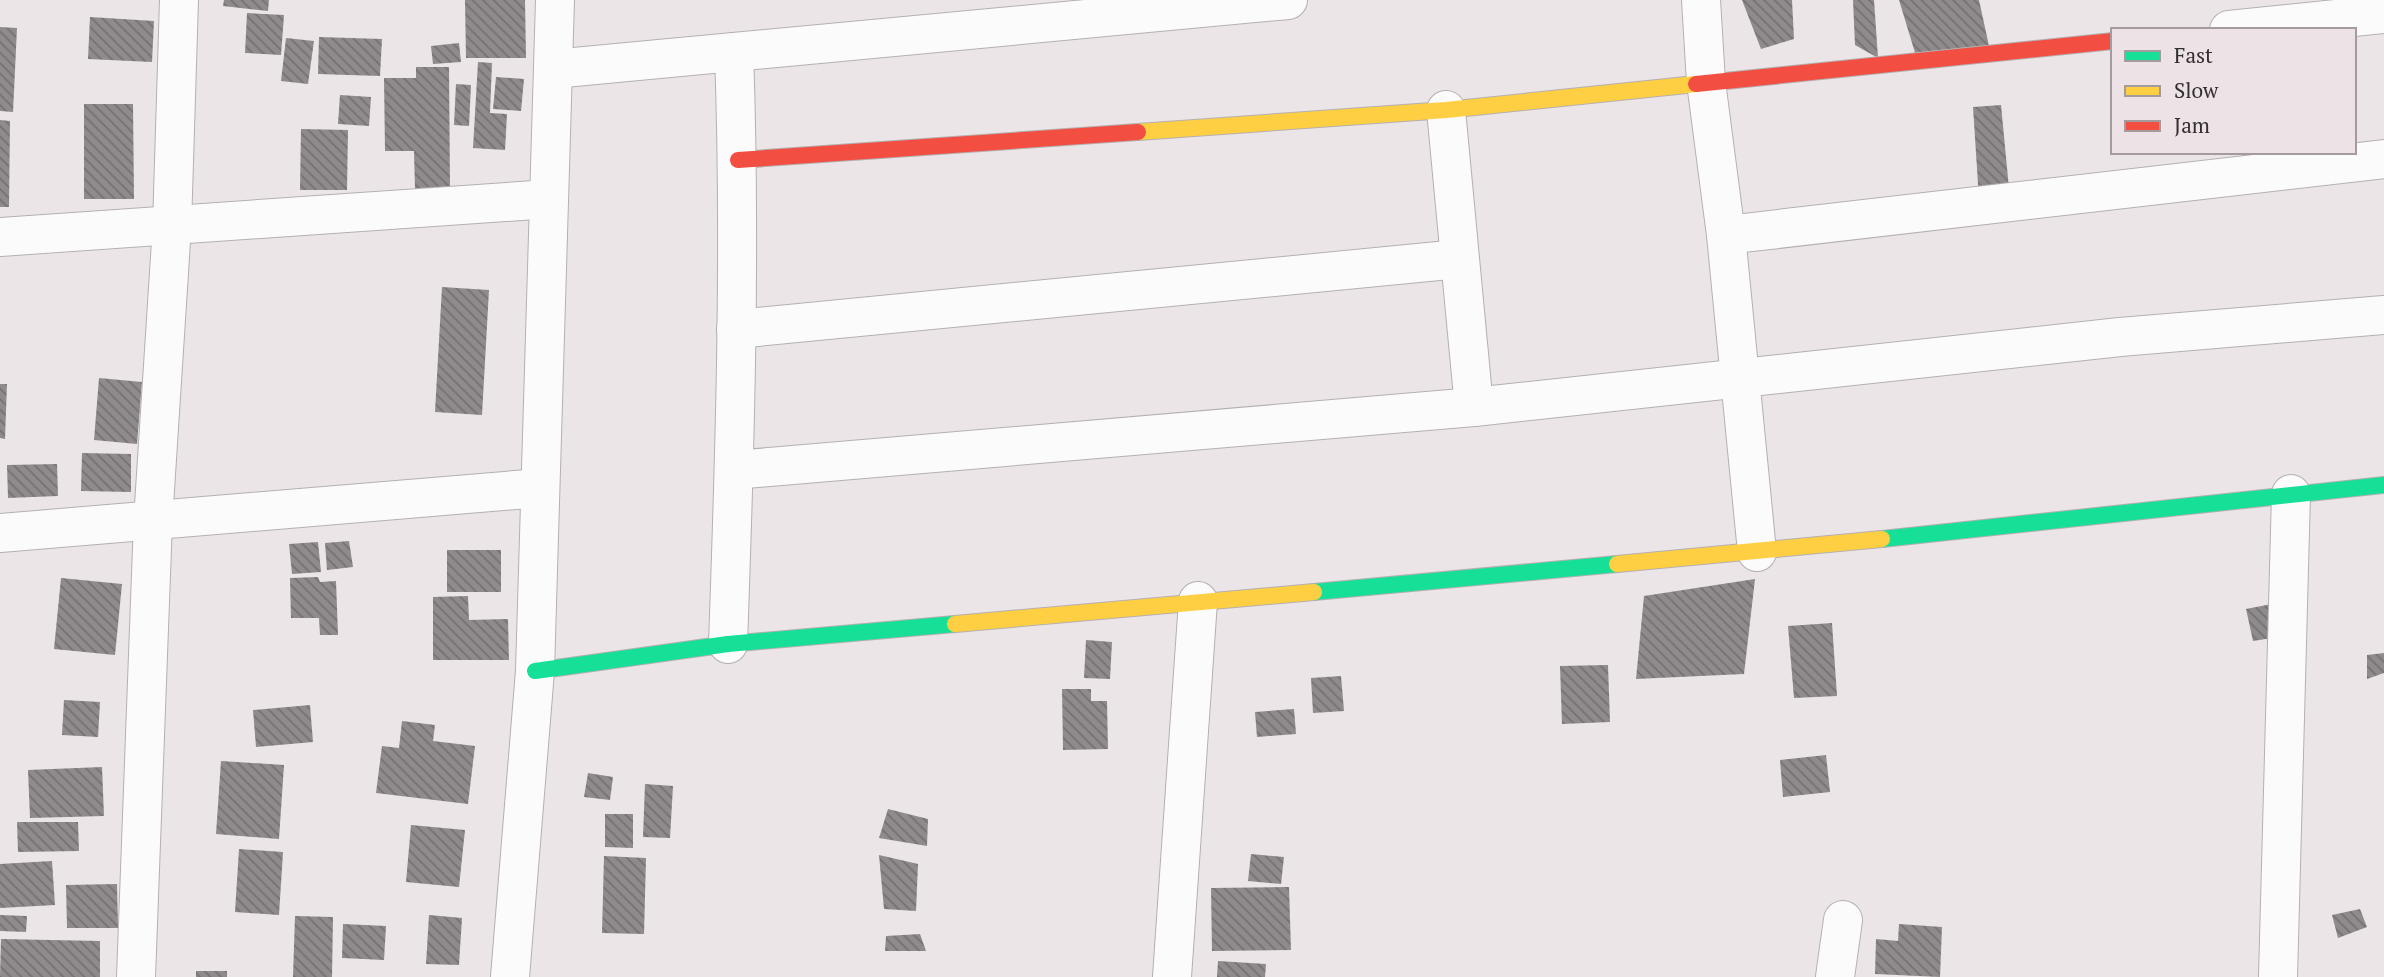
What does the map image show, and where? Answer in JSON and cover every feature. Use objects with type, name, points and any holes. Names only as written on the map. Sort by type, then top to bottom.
[{"type":"street","points":[[136,977],[153,521],[172,226],[179,0]]},
{"type":"street","points":[[510,977],[534,671],[555,0]]},
{"type":"street","points":[[553,69],[1288,0]]},
{"type":"street","points":[[1700,0],[1706,82],[1742,379],[1757,552]]},
{"type":"street","points":[[2249,28],[2384,14]]},
{"type":"street","points":[[738,160],[1446,110],[2111,41]]},
{"type":"street","points":[[728,644],[734,470],[738,160],[734,52]]},
{"type":"street","points":[[1446,110],[1474,407]]},
{"type":"street","points":[[1726,235],[2384,159]]},
{"type":"street","points":[[0,237],[549,199]]},
{"type":"street","points":[[736,329],[1459,258]]},
{"type":"street","points":[[734,470],[1474,407],[2120,337],[2384,315]]},
{"type":"street","points":[[534,671],[728,644],[1757,552],[2384,485]]},
{"type":"street","points":[[0,533],[540,488]]},
{"type":"street","points":[[2278,977],[2291,494]]},
{"type":"street","points":[[1172,977],[1198,601]]},
{"type":"street","points":[[1835,977],[1843,920]]},
{"type":"building","points":[[224,0],[269,0],[268,11],[223,6]]},
{"type":"building","points":[[465,0],[525,0],[526,58],[466,58]]},
{"type":"building","points":[[1742,0],[1792,0],[1794,39],[1761,49]]},
{"type":"building","points":[[1853,0],[1874,0],[1878,58],[1855,45]]},
{"type":"building","points":[[1899,0],[1979,0],[1989,46],[1916,56]]},
{"type":"building","points":[[247,13],[284,15],[281,55],[245,53]]},
{"type":"building","points":[[90,17],[154,21],[152,62],[88,59]]},
{"type":"building","points":[[0,27],[17,28],[13,112],[0,111]]},
{"type":"building","points":[[319,37],[382,39],[380,76],[318,74]]},
{"type":"building","points":[[286,38],[314,41],[308,84],[281,81]]},
{"type":"building","points":[[459,43],[461,62],[433,64],[431,46]]},
{"type":"building","points":[[478,62],[492,63],[490,113],[507,114],[505,150],[473,148]]},
{"type":"building","points":[[416,67],[449,67],[450,189],[415,189],[414,151],[385,151],[384,78],[416,78]]},
{"type":"building","points":[[496,77],[524,79],[521,111],[493,109]]},
{"type":"building","points":[[456,84],[471,85],[469,126],[454,125]]},
{"type":"building","points":[[340,95],[371,97],[369,126],[338,124]]},
{"type":"building","points":[[84,104],[133,104],[134,199],[84,199]]},
{"type":"building","points":[[2001,105],[2010,199],[1979,199],[1973,107]]},
{"type":"building","points":[[0,120],[10,121],[9,207],[0,207]]},
{"type":"building","points":[[301,129],[348,130],[347,190],[300,190]]},
{"type":"building","points":[[442,287],[489,290],[482,415],[435,412]]},
{"type":"building","points":[[99,378],[142,382],[137,444],[94,440]]},
{"type":"building","points":[[0,384],[7,384],[5,439],[0,438]]},
{"type":"building","points":[[82,453],[131,454],[131,492],[81,491]]},
{"type":"building","points":[[57,464],[58,496],[8,498],[7,465]]},
{"type":"building","points":[[349,541],[353,567],[327,570],[325,543]]},
{"type":"building","points":[[318,542],[321,572],[292,574],[289,544]]},
{"type":"building","points":[[447,550],[501,550],[501,592],[447,592]]},
{"type":"building","points":[[318,577],[320,582],[336,581],[338,635],[320,635],[319,618],[291,618],[290,578]]},
{"type":"building","points":[[61,578],[122,584],[115,655],[54,649]]},
{"type":"building","points":[[1755,579],[1744,674],[1636,679],[1644,596]]},
{"type":"building","points":[[468,596],[469,620],[508,619],[509,660],[433,660],[433,597]]},
{"type":"building","points":[[2282,602],[2284,636],[2253,641],[2246,609]]},
{"type":"building","points":[[1832,623],[1837,696],[1794,698],[1788,626]]},
{"type":"building","points":[[1086,640],[1112,642],[1110,679],[1084,678]]},
{"type":"building","points":[[2384,653],[2384,673],[2367,679],[2367,655]]},
{"type":"building","points":[[1608,665],[1610,722],[1562,724],[1560,666]]},
{"type":"building","points":[[1341,676],[1344,711],[1313,713],[1311,678]]},
{"type":"building","points":[[1062,689],[1091,689],[1091,701],[1107,701],[1108,749],[1063,750]]},
{"type":"building","points":[[64,700],[100,702],[98,737],[62,735]]},
{"type":"building","points":[[310,705],[313,742],[256,747],[253,710]]},
{"type":"building","points":[[1294,709],[1296,734],[1257,737],[1255,712]]},
{"type":"building","points":[[402,721],[435,725],[433,741],[475,746],[468,804],[376,793],[382,746],[399,748]]},
{"type":"building","points":[[1826,755],[1830,792],[1783,797],[1780,760]]},
{"type":"building","points":[[221,761],[284,765],[279,839],[216,834]]},
{"type":"building","points":[[102,767],[104,816],[30,818],[28,770]]},
{"type":"building","points":[[588,773],[613,777],[610,800],[584,797]]},
{"type":"building","points":[[645,784],[673,786],[670,838],[643,837]]},
{"type":"building","points":[[888,809],[928,819],[927,846],[879,838]]},
{"type":"building","points":[[605,814],[633,814],[633,848],[605,847]]},
{"type":"building","points":[[17,822],[78,822],[79,851],[18,852]]},
{"type":"building","points":[[411,825],[465,830],[459,887],[406,882]]},
{"type":"building","points":[[239,849],[283,852],[279,915],[235,912]]},
{"type":"building","points":[[1251,854],[1284,857],[1281,884],[1248,881]]},
{"type":"building","points":[[879,855],[918,864],[916,911],[884,909]]},
{"type":"building","points":[[604,856],[646,858],[644,934],[602,933]]},
{"type":"building","points":[[52,861],[55,905],[0,908],[0,864]]},
{"type":"building","points":[[117,884],[118,928],[67,928],[66,885]]},
{"type":"building","points":[[1289,887],[1291,950],[1212,951],[1211,888]]},
{"type":"building","points":[[2360,909],[2367,927],[2338,938],[2332,915]]},
{"type":"building","points":[[0,915],[27,916],[26,932],[0,931]]},
{"type":"building","points":[[429,915],[462,918],[459,965],[426,964]]},
{"type":"building","points":[[295,916],[333,917],[332,977],[293,977]]},
{"type":"building","points":[[343,924],[386,926],[384,960],[342,958]]},
{"type":"building","points":[[1899,924],[1942,927],[1940,977],[1875,974],[1876,939],[1898,941]]},
{"type":"building","points":[[920,934],[926,951],[885,951],[886,936]]},
{"type":"building","points":[[1,939],[100,941],[100,977],[0,977]]},
{"type":"building","points":[[1218,961],[1266,964],[1265,977],[1217,977]]},
{"type":"building","points":[[196,971],[227,971],[227,977],[196,977]]},
{"type":"traffic: fast","points":[[1882,539],[2384,485]]},
{"type":"traffic: fast","points":[[1314,592],[1617,564]]},
{"type":"traffic: fast","points":[[535,671],[728,644],[955,624]]},
{"type":"traffic: slow","points":[[1138,132],[1446,110],[1696,84]]},
{"type":"traffic: slow","points":[[1617,564],[1882,539]]},
{"type":"traffic: slow","points":[[955,624],[1314,592]]},
{"type":"traffic: jam","points":[[1696,84],[2111,41]]},
{"type":"traffic: jam","points":[[738,160],[1138,132]]}]
